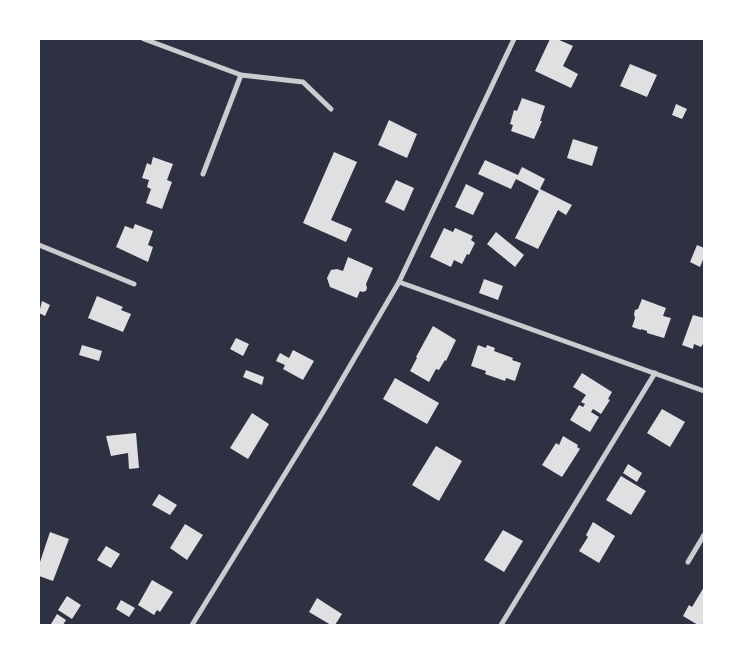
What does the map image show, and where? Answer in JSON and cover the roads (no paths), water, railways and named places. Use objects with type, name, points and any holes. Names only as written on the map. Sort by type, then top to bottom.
[{"type":"street","points":[[144,39],[241,76],[303,82],[331,109]]},
{"type":"street","points":[[192,625],[323,412],[398,282],[514,39]]},
{"type":"street","points":[[203,174],[241,76]]},
{"type":"street","points":[[39,245],[134,284]]},
{"type":"street","points":[[398,282],[704,391]]},
{"type":"street","points":[[501,625],[655,374]]},
{"type":"street","points":[[688,562],[704,535]]}]
